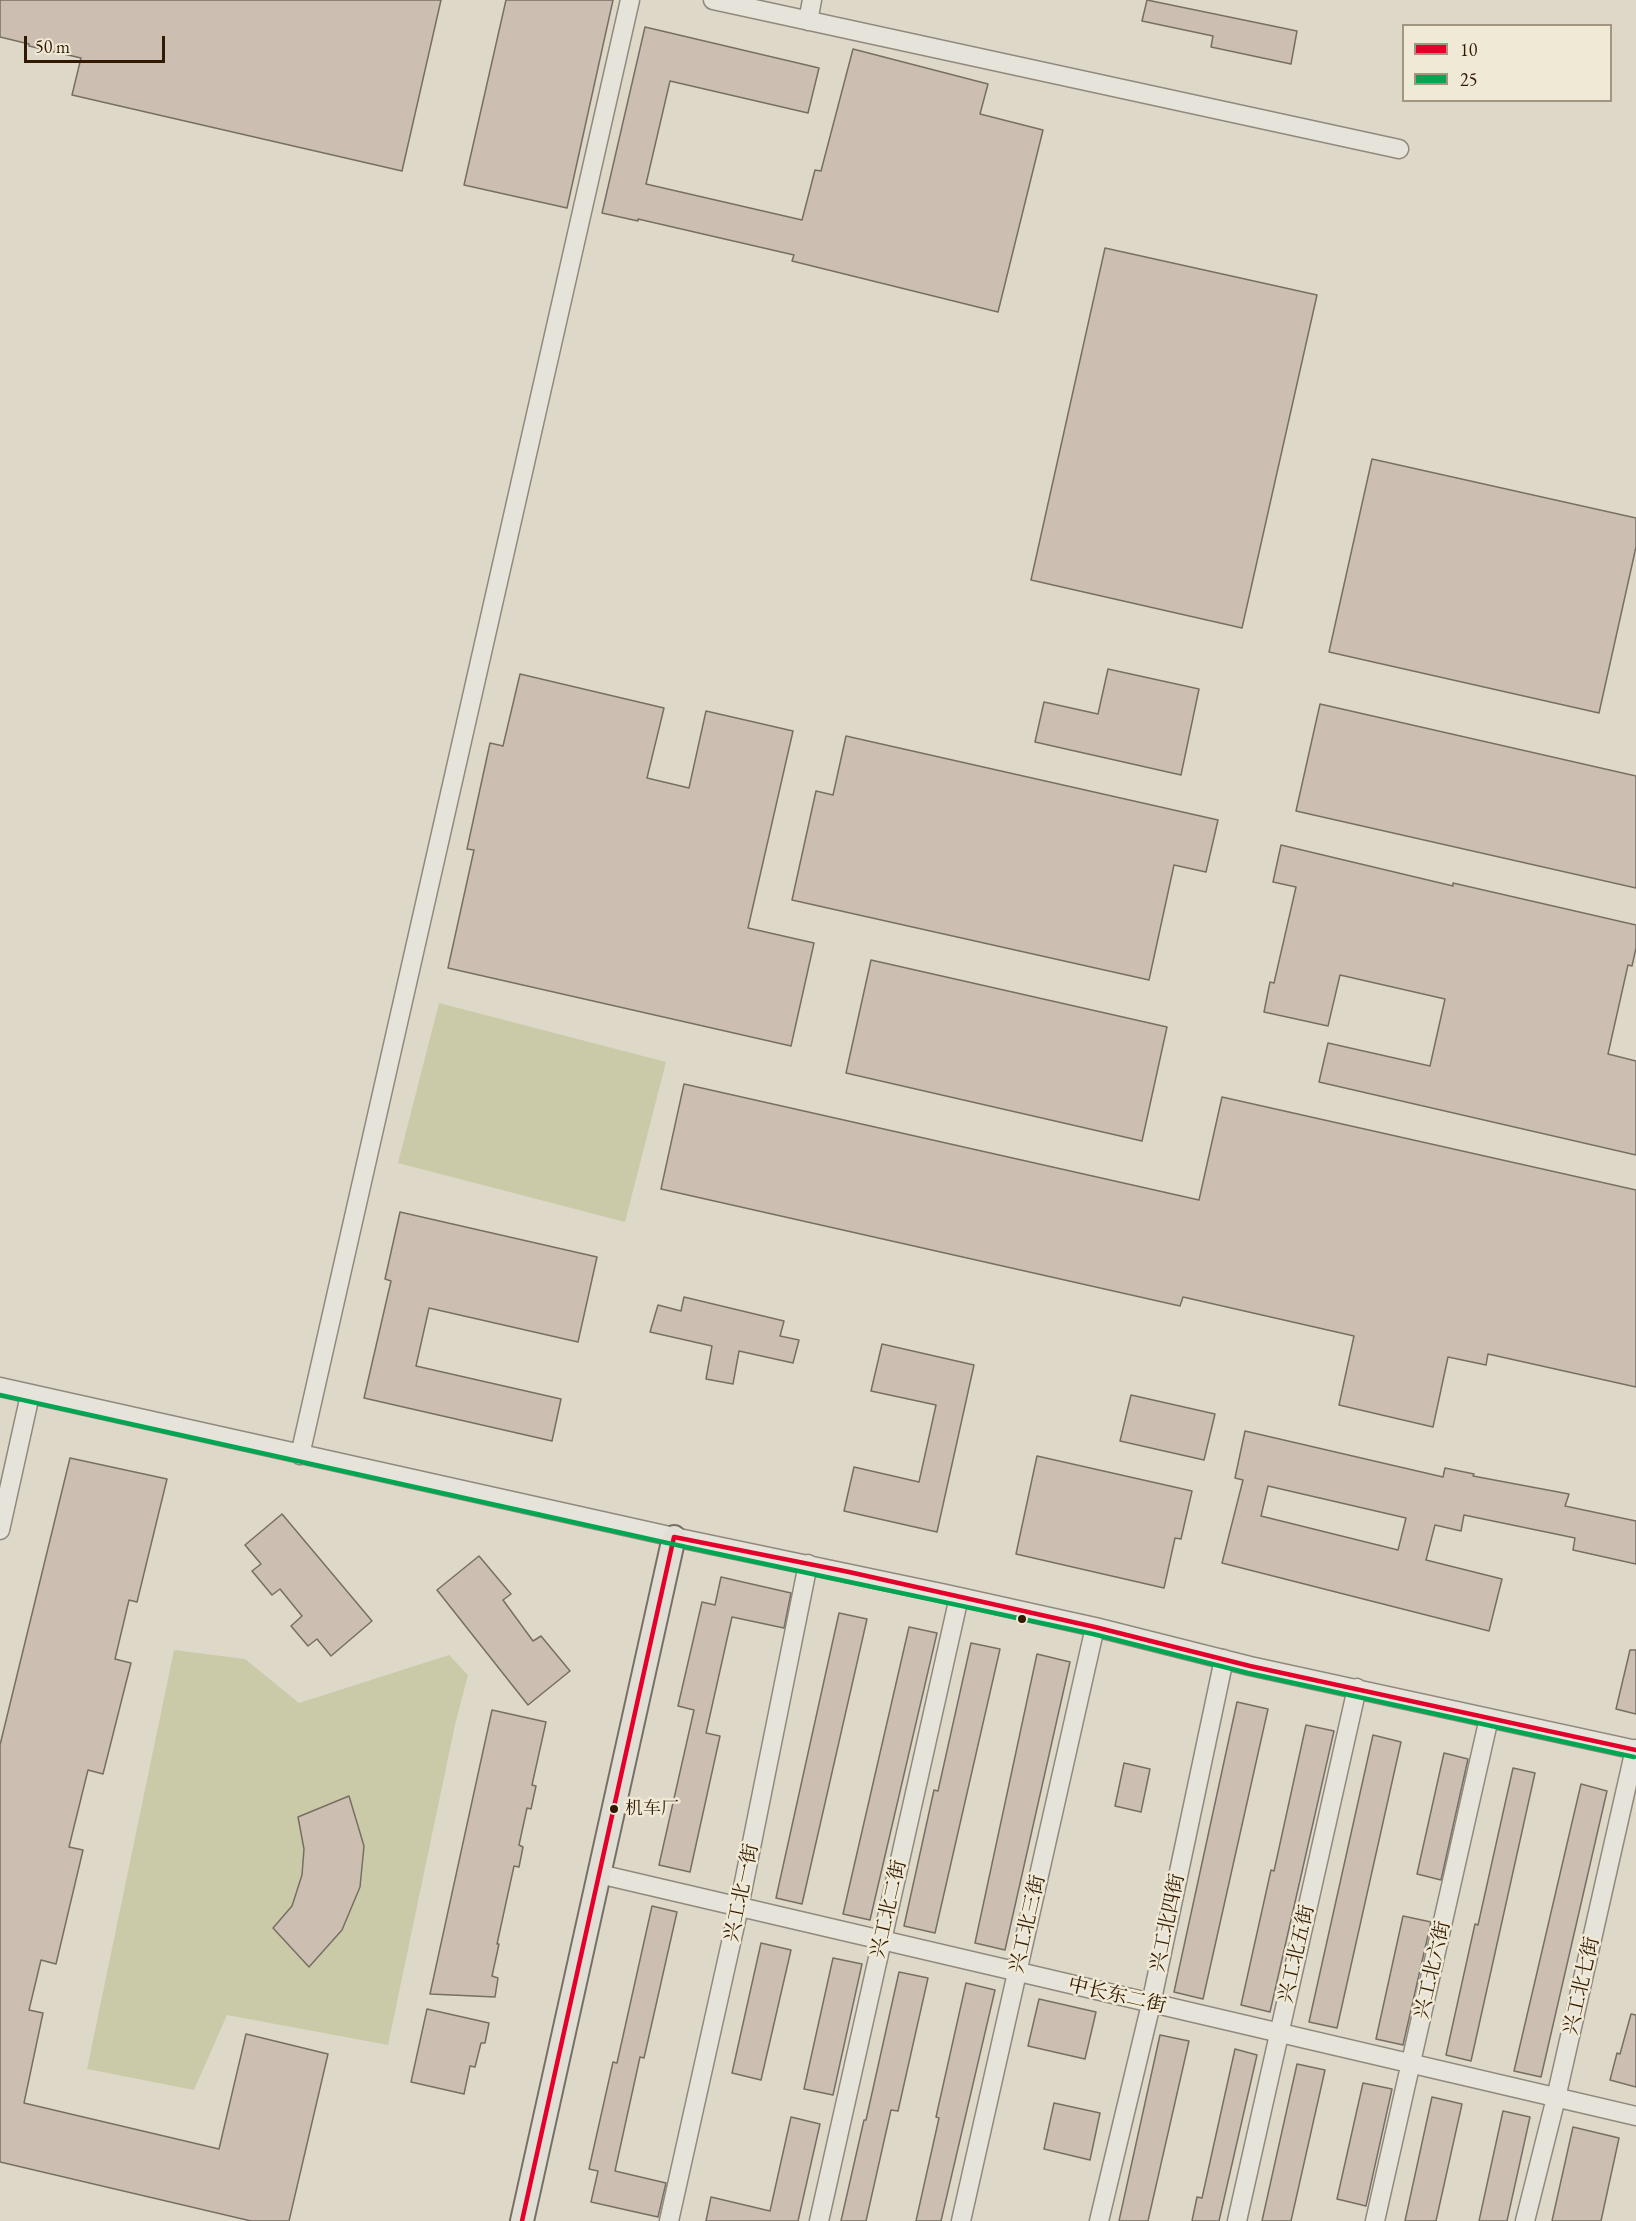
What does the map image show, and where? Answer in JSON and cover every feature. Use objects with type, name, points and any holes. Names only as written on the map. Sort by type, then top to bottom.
[{"type":"main road","points":[[522,2221],[674,1538]]},
{"type":"street","points":[[300,1455],[630,0]]},
{"type":"street","points":[[713,0],[1399,149]]},
{"type":"street","points":[[808,21],[812,0]]},
{"type":"street","points":[[0,1387],[674,1538],[808,1564],[1095,1627],[1224,1659],[1636,1750]]},
{"type":"street","points":[[0,1530],[30,1395]]},
{"type":"street","name":"兴工北一街","points":[[669,2221],[740,1907],[808,1564]]},
{"type":"street","name":"兴工北二街","points":[[819,2221],[959,1597]]},
{"type":"street","name":"兴工北三街","points":[[961,2221],[1095,1627]]},
{"type":"street","name":"兴工北四街","points":[[1099,2221],[1151,2004],[1224,1659]]},
{"type":"street","name":"兴工北五街","points":[[1237,2221],[1357,1688]]},
{"type":"street","name":"兴工北六街","points":[[1375,2221],[1489,1718]]},
{"type":"street","name":"兴工北七街","points":[[1526,2221],[1636,1750]]},
{"type":"street","name":"中长东二街","points":[[599,1874],[1636,2116]]},
{"type":"green space","points":[[439,1003],[666,1062],[625,1222],[398,1163]]},
{"type":"green space","points":[[174,1650],[245,1659],[299,1703],[449,1655],[468,1675],[455,1725],[388,2045],[227,2015],[194,2090],[87,2069]]},
{"type":"building","points":[[0,0],[441,0],[402,171],[72,95],[81,58],[0,37]]},
{"type":"building","points":[[506,0],[613,0],[567,208],[464,185]]},
{"type":"building","points":[[1147,0],[1297,31],[1291,64],[1211,47],[1213,36],[1142,21]]},
{"type":"building","points":[[645,27],[819,68],[808,113],[670,81],[646,184],[802,220],[815,170],[821,171],[853,49],[988,84],[980,114],[1043,130],[998,312],[792,261],[794,255],[638,219],[638,221],[602,213]]},
{"type":"building","points":[[1105,248],[1317,295],[1242,628],[1031,580]]},
{"type":"building","points":[[1372,459],[1636,518],[1636,547],[1599,713],[1329,652]]},
{"type":"building","points":[[1108,669],[1199,689],[1181,775],[1035,742],[1044,702],[1098,714]]},
{"type":"building","points":[[520,674],[664,708],[647,778],[689,788],[706,711],[793,731],[748,928],[814,943],[791,1046],[448,968],[474,850],[467,849],[490,743],[503,746]]},
{"type":"building","points":[[1320,704],[1636,776],[1636,888],[1296,811]]},
{"type":"building","points":[[846,736],[1218,820],[1206,872],[1174,865],[1149,980],[792,900],[816,791],[833,795]]},
{"type":"building","points":[[1281,845],[1453,886],[1453,883],[1636,925],[1636,948],[1632,966],[1628,965],[1608,1054],[1636,1061],[1636,1155],[1319,1082],[1328,1043],[1430,1066],[1445,999],[1340,975],[1328,1026],[1264,1012],[1270,982],[1274,983],[1296,887],[1273,882]]},
{"type":"building","points":[[871,960],[1167,1027],[1142,1141],[846,1073]]},
{"type":"building","points":[[684,1084],[1199,1200],[1222,1097],[1636,1190],[1636,1387],[1488,1354],[1486,1365],[1448,1357],[1433,1427],[1339,1405],[1354,1336],[1183,1297],[1180,1306],[661,1189]]},
{"type":"building","points":[[400,1212],[597,1257],[578,1342],[429,1308],[416,1366],[561,1399],[552,1441],[364,1398],[391,1281],[385,1279]]},
{"type":"building","points":[[684,1297],[784,1321],[780,1336],[799,1340],[793,1363],[739,1351],[733,1384],[706,1379],[712,1346],[650,1332],[658,1305],[681,1311]]},
{"type":"building","points":[[882,1344],[974,1365],[937,1532],[844,1511],[854,1467],[919,1482],[936,1405],[871,1391]]},
{"type":"building","points":[[1131,1395],[1215,1414],[1204,1460],[1120,1441]]},
{"type":"building","points":[[1245,1431],[1443,1477],[1445,1468],[1474,1474],[1473,1476],[1569,1494],[1565,1506],[1636,1521],[1636,1564],[1573,1550],[1575,1538],[1464,1515],[1461,1531],[1435,1525],[1426,1560],[1502,1579],[1489,1631],[1222,1563],[1243,1480],[1235,1478]],"holes":[[[1268,1486],[1406,1518],[1398,1550],[1261,1516]]]},
{"type":"building","points":[[1037,1456],[1192,1491],[1181,1539],[1175,1538],[1164,1588],[1016,1554]]},
{"type":"building","points":[[70,1458],[167,1479],[137,1602],[129,1600],[115,1659],[131,1663],[103,1774],[88,1770],[69,1847],[83,1850],[56,1964],[41,1960],[29,2010],[43,2013],[24,2103],[219,2149],[246,2034],[328,2054],[289,2221],[251,2221],[0,2162],[0,1745]]},
{"type":"building","points":[[282,1514],[372,1621],[331,1656],[317,1639],[308,1646],[291,1626],[302,1616],[280,1589],[272,1595],[252,1571],[261,1564],[245,1545]]},
{"type":"building","points":[[479,1556],[511,1594],[503,1600],[533,1641],[541,1636],[570,1671],[528,1705],[437,1590]]},
{"type":"building","points":[[721,1577],[791,1593],[784,1628],[732,1617],[706,1733],[720,1736],[690,1872],[659,1865],[694,1710],[678,1706],[702,1602],[715,1605]]},
{"type":"building","points":[[839,1613],[867,1619],[802,1904],[776,1898]]},
{"type":"building","points":[[909,1627],[937,1633],[870,1920],[843,1914]]},
{"type":"building","points":[[971,1643],[1000,1649],[935,1933],[904,1926],[934,1790],[938,1791]]},
{"type":"building","points":[[1630,1650],[1636,1650],[1636,1714],[1616,1709]]},
{"type":"building","points":[[1037,1654],[1070,1662],[1005,1950],[975,1943]]},
{"type":"building","points":[[1237,1702],[1268,1709],[1203,1999],[1174,1992]]},
{"type":"building","points":[[492,1710],[546,1722],[532,1785],[536,1786],[531,1809],[527,1808],[519,1845],[523,1847],[519,1867],[514,1866],[497,1944],[499,1944],[492,1976],[498,1978],[495,1997],[430,1994]]},
{"type":"building","points":[[1306,1725],[1334,1731],[1270,2012],[1241,2005],[1271,1870],[1274,1871]]},
{"type":"building","points":[[1373,1735],[1401,1742],[1337,2028],[1309,2022]]},
{"type":"building","points":[[1444,1753],[1468,1759],[1441,1880],[1417,1874]]},
{"type":"building","points":[[1124,1763],[1150,1769],[1141,1812],[1115,1806]]},
{"type":"building","points":[[1513,1768],[1535,1773],[1471,2061],[1446,2055]]},
{"type":"building","points":[[1581,1784],[1607,1791],[1541,2077],[1514,2071]]},
{"type":"building","points":[[349,1796],[364,1846],[360,1887],[342,1930],[309,1967],[273,1928],[292,1906],[302,1875],[304,1849],[298,1817]]},
{"type":"building","points":[[652,1906],[677,1912],[644,2058],[640,2057],[615,2171],[666,2183],[658,2217],[591,2202],[598,2171],[589,2169],[613,2062],[617,2063]]},
{"type":"building","points":[[1403,1916],[1431,1922],[1403,2045],[1376,2039]]},
{"type":"building","points":[[761,1943],[791,1950],[761,2080],[732,2073]]},
{"type":"building","points":[[833,1958],[862,1964],[833,2095],[804,2089]]},
{"type":"building","points":[[899,1972],[928,1978],[898,2111],[891,2110],[866,2221],[841,2221],[864,2120],[866,2120]]},
{"type":"building","points":[[966,1983],[995,1990],[941,2221],[916,2221],[939,2118],[936,2117]]},
{"type":"building","points":[[1039,1999],[1096,2012],[1085,2059],[1028,2046]]},
{"type":"building","points":[[427,2009],[489,2023],[485,2043],[481,2043],[475,2067],[470,2066],[464,2094],[411,2082]]},
{"type":"building","points":[[1631,2014],[1636,2015],[1636,2087],[1610,2080]]},
{"type":"building","points":[[1160,2035],[1189,2041],[1148,2221],[1119,2221]]},
{"type":"building","points":[[1235,2049],[1257,2055],[1219,2221],[1192,2221],[1197,2197],[1202,2198]]},
{"type":"building","points":[[1297,2064],[1325,2070],[1291,2221],[1262,2221]]},
{"type":"building","points":[[1363,2083],[1392,2089],[1366,2206],[1337,2199]]},
{"type":"building","points":[[1432,2097],[1462,2104],[1436,2221],[1405,2221]]},
{"type":"building","points":[[1054,2103],[1100,2113],[1090,2160],[1044,2149]]},
{"type":"building","points":[[1503,2111],[1530,2117],[1507,2221],[1479,2221]]},
{"type":"building","points":[[791,2117],[820,2124],[798,2221],[706,2221],[711,2197],[770,2211]]},
{"type":"building","points":[[1573,2127],[1619,2138],[1601,2221],[1552,2221]]},
{"type":"transit line","name":"25","points":[[0,1395],[672,1544],[1093,1634],[1248,1673],[1634,1757]]},
{"type":"transit line","name":"10","points":[[522,2221],[674,1537],[849,1572],[1095,1627],[1250,1666],[1636,1750]]},
{"type":"place","name":"机车厂","points":[[614,1809]]}]
